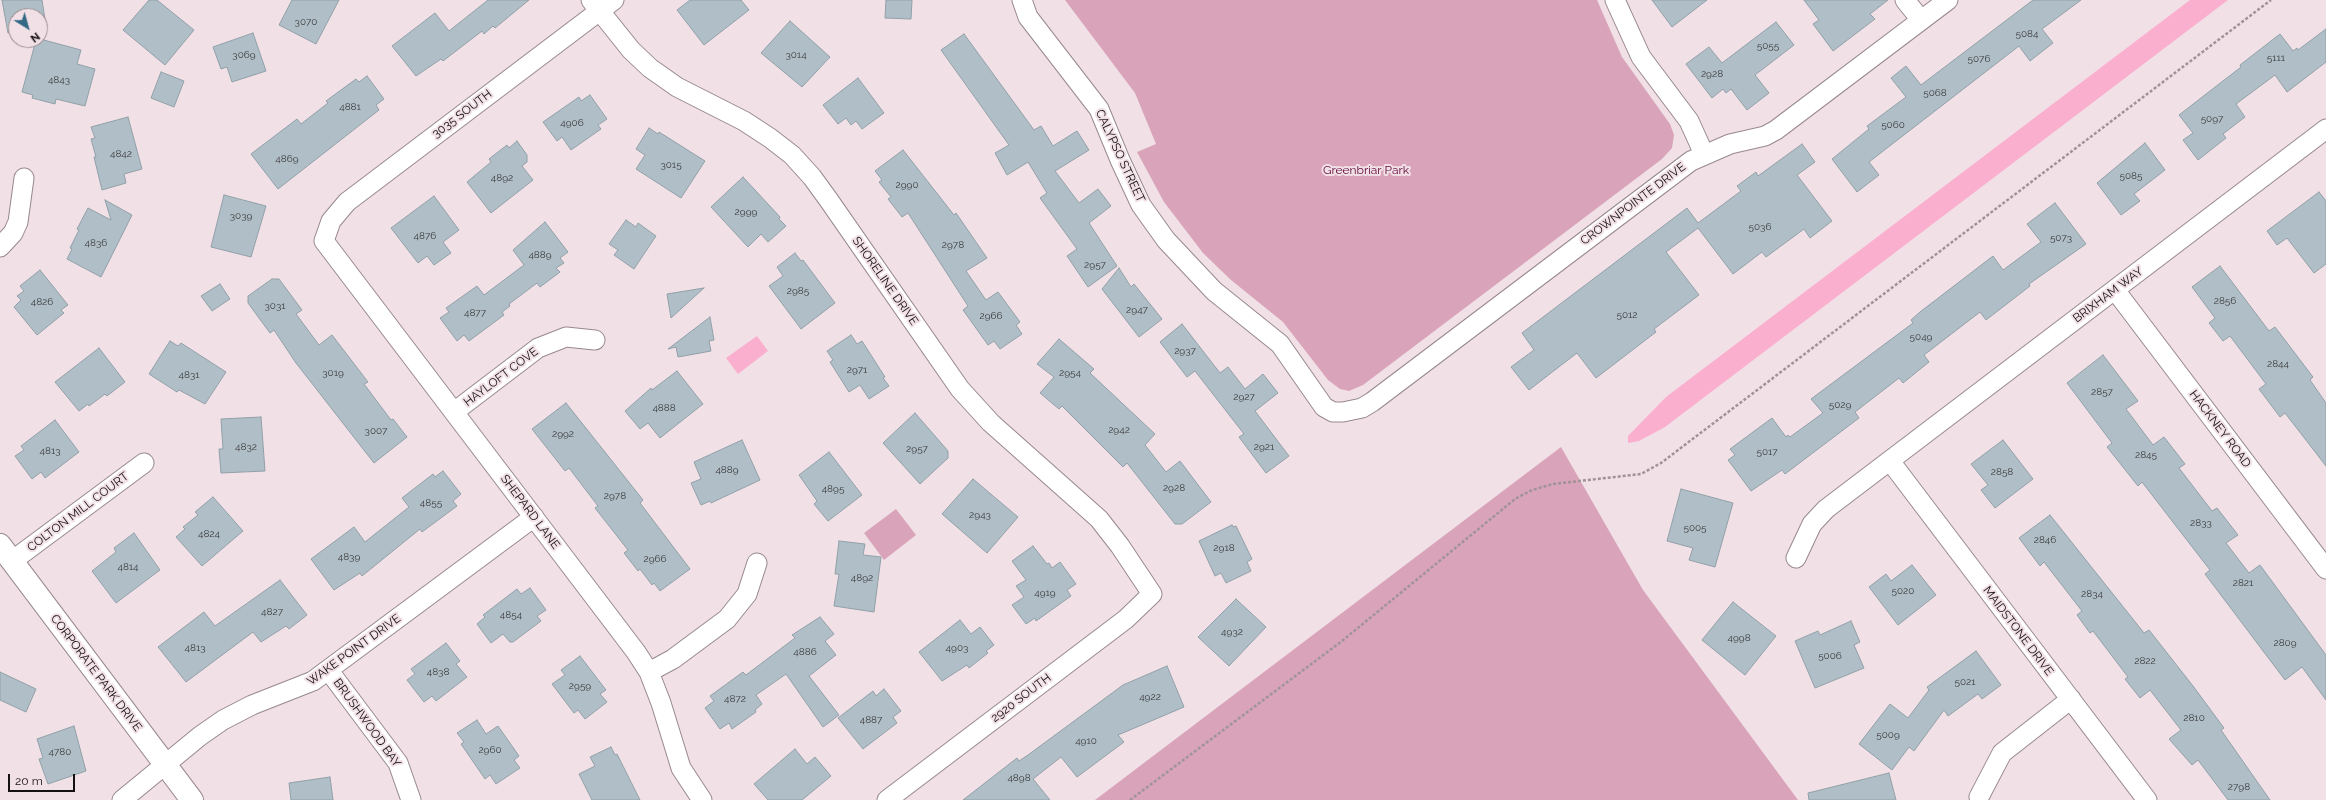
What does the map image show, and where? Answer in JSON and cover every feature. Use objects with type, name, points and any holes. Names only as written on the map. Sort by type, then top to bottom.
[{"type":"street","points":[[1616,0],[1641,57],[1689,121],[1704,154]]},
{"type":"street","points":[[1905,0],[1921,20]]},
{"type":"street","name":"CROWNPOINTE DRIVE","points":[[1324,407],[1333,412],[1353,412],[1372,402],[1677,171],[1704,154],[1730,144],[1765,136],[1776,130],[1948,0]]},
{"type":"street","name":"CALYPSO STREET","points":[[1022,1],[1028,17],[1099,109],[1136,194],[1166,240],[1214,291],[1280,344],[1324,407]]},
{"type":"street","name":"3035 SOUTH","points":[[324,241],[331,221],[347,202],[602,4]]},
{"type":"street","name":"SHORELINE DRIVE","points":[[602,4],[631,50],[650,68],[677,88],[744,121],[792,155],[816,182],[960,389],[991,422],[1098,519],[1120,546],[1152,594]]},
{"type":"street","name":"BRIXHAM WAY","points":[[1796,558],[1812,524],[1819,516],[2326,129]]},
{"type":"street","points":[[0,247],[13,233],[18,222],[24,178]]},
{"type":"street","name":"SHEPARD LANE","points":[[324,241],[620,629],[649,672],[661,703],[681,768],[702,800]]},
{"type":"street","name":"HACKNEY ROAD","points":[[2115,290],[2326,569]]},
{"type":"street","name":"HAYLOFT COVE","points":[[454,412],[538,348],[566,336],[595,340]]},
{"type":"street","name":"MAIDSTONE DRIVE","points":[[1890,461],[2147,800]]},
{"type":"street","name":"COLTON MILL COURT","points":[[6,553],[144,463]]},
{"type":"street","name":"WAKE POINT DRIVE","points":[[122,800],[200,736],[223,720],[252,705],[302,687],[329,671],[534,517]]},
{"type":"street","name":"CORPORATE PARK DRIVE","points":[[6,553],[192,800]]},
{"type":"street","points":[[649,672],[673,660],[727,619],[747,594],[758,563]]},
{"type":"street","name":"2920 SOUTH","points":[[887,800],[1126,619],[1152,594]]},
{"type":"street","name":"BRUSHWOOD BAY","points":[[329,671],[398,763],[412,800]]},
{"type":"street","points":[[1979,798],[2002,753],[2071,699]]},
{"type":"path","points":[[1130,800],[1342,642],[1515,498],[1532,490],[1553,484],[1641,474],[1661,463],[2271,0]]},
{"type":"green space","name":"Greenbriar Park","points":[[1065,0],[1597,0],[1622,57],[1670,124],[1674,135],[1672,148],[1662,159],[1363,385],[1349,391],[1340,389],[1328,380],[1283,322],[1231,280],[1203,253],[1164,202],[1137,152],[1156,144],[1135,93]]},
{"type":"green space","points":[[1561,447],[1643,590],[1798,800],[1095,800]]},
{"type":"green space","points":[[896,509],[916,535],[884,560],[864,533]]},
{"type":"shaded area","points":[[2190,0],[2228,0],[1665,427],[1639,441],[1628,443],[1628,436],[1666,397]]},
{"type":"shaded area","points":[[757,336],[768,351],[738,374],[726,358]]},
{"type":"building","points":[[2,0],[42,0],[43,8],[8,8],[8,33]]},
{"type":"building","points":[[149,0],[157,0],[194,30],[165,65],[123,30]]},
{"type":"building","points":[[292,0],[339,0],[316,44],[279,25]]},
{"type":"building","points":[[488,0],[529,0],[495,28],[493,26],[484,34],[482,31],[443,61],[441,59],[416,76],[392,46],[435,13],[449,31]]},
{"type":"building","points":[[690,0],[741,0],[749,10],[704,45],[677,10]]},
{"type":"building","points":[[886,0],[912,0],[911,19],[885,18]]},
{"type":"building","points":[[1652,0],[1707,0],[1672,27]]},
{"type":"building","points":[[1804,0],[1888,0],[1870,14],[1875,19],[1833,51],[1813,24],[1819,20]]},
{"type":"building","points":[[2033,0],[2081,0],[2042,29],[2053,43],[2030,61],[2019,46],[1869,162],[1879,175],[1857,192],[1832,159],[1869,129],[1867,126],[1906,97],[1891,78],[1906,66],[1921,85]]},
{"type":"building","points":[[790,21],[830,57],[802,87],[761,53]]},
{"type":"building","points":[[1776,22],[1794,45],[1755,75],[1769,93],[1747,110],[1731,89],[1726,93],[1723,89],[1712,98],[1686,64],[1709,47],[1722,63]]},
{"type":"building","points":[[2326,29],[2326,62],[2287,92],[2275,75],[2236,104],[2245,117],[2223,134],[2226,138],[2198,160],[2183,140],[2193,133],[2179,115],[2241,67],[2240,65],[2280,34],[2293,51],[2297,48],[2298,50]]},
{"type":"building","points":[[253,33],[266,71],[232,82],[227,67],[221,69],[213,47]]},
{"type":"building","points":[[964,34],[1034,130],[1041,126],[1053,146],[1077,131],[1089,150],[1055,171],[1079,203],[1098,189],[1111,206],[1089,223],[1117,266],[1088,287],[1067,256],[1077,249],[1040,198],[1047,193],[1028,162],[1007,175],[995,153],[1009,145],[941,50]]},
{"type":"building","points":[[48,41],[81,50],[77,64],[95,69],[85,106],[56,99],[55,104],[32,98],[33,95],[22,92],[34,48],[48,48]]},
{"type":"building","points":[[161,72],[184,81],[174,107],[151,98]]},
{"type":"building","points":[[367,76],[384,99],[376,105],[379,110],[278,189],[251,154],[297,119],[301,124],[328,103],[326,101],[356,79],[359,82]]},
{"type":"building","points":[[858,78],[884,113],[862,129],[856,121],[851,125],[846,118],[838,124],[823,105]]},
{"type":"building","points":[[590,95],[607,119],[598,125],[601,129],[571,150],[562,137],[557,141],[543,122],[579,97],[581,101]]},
{"type":"building","points":[[128,117],[142,169],[124,174],[126,183],[102,190],[94,157],[96,157],[91,139],[95,138],[91,127]]},
{"type":"building","points":[[649,128],[658,134],[659,132],[705,161],[681,198],[636,169],[645,155],[636,149]]},
{"type":"building","points":[[517,141],[527,155],[527,162],[522,166],[533,180],[491,213],[467,182],[491,162],[489,159],[507,145],[509,148]]},
{"type":"building","points":[[2145,143],[2165,170],[2134,194],[2140,201],[2121,215],[2097,183]]},
{"type":"building","points":[[1802,144],[1815,162],[1797,175],[1832,221],[1810,238],[1804,229],[1766,257],[1762,252],[1733,274],[1698,228],[1666,252],[1699,295],[1654,329],[1656,332],[1596,378],[1577,353],[1529,390],[1511,367],[1534,350],[1522,333],[1687,208],[1698,223],[1741,191],[1737,186],[1756,172],[1758,176]]},
{"type":"building","points":[[903,150],[954,215],[956,213],[987,258],[966,271],[986,300],[998,292],[1020,322],[1016,325],[1022,334],[1000,349],[994,341],[988,345],[963,310],[968,306],[908,213],[902,217],[888,199],[891,197],[879,182],[882,180],[875,171]]},
{"type":"building","points":[[743,177],[780,217],[779,219],[786,226],[768,242],[761,234],[748,247],[711,207]]},
{"type":"building","points":[[2319,192],[2326,201],[2326,264],[2314,273],[2287,238],[2277,245],[2267,231]]},
{"type":"building","points":[[224,195],[266,206],[251,257],[211,247]]},
{"type":"building","points":[[434,196],[459,230],[443,242],[451,253],[434,265],[427,256],[418,263],[391,228]]},
{"type":"building","points":[[105,200],[132,215],[101,277],[67,259],[72,249],[70,248],[79,230],[77,229],[88,208],[111,220]]},
{"type":"building","points":[[2055,203],[2086,244],[2029,284],[2030,286],[1986,320],[1980,312],[1924,355],[1929,362],[1903,383],[1899,378],[1855,412],[1859,418],[1785,474],[1782,470],[1751,491],[1728,460],[1735,455],[1730,449],[1772,418],[1786,437],[1788,435],[1790,437],[1823,413],[1811,399],[1913,323],[1911,320],[1920,312],[1993,256],[2003,270],[2041,242],[2027,224]]},
{"type":"building","points":[[626,220],[636,227],[638,223],[656,236],[634,269],[614,255],[618,250],[609,244]]},
{"type":"building","points":[[545,222],[568,252],[560,258],[564,263],[556,268],[560,272],[540,287],[537,283],[509,304],[510,306],[502,312],[504,315],[469,341],[464,335],[457,341],[440,318],[449,312],[446,308],[477,286],[484,295],[524,265],[513,250]]},
{"type":"building","points":[[795,253],[801,261],[803,260],[835,303],[801,329],[769,286],[783,276],[777,267]]},
{"type":"building","points":[[2220,266],[2269,331],[2275,327],[2313,377],[2310,380],[2326,403],[2326,466],[2285,413],[2280,417],[2259,389],[2266,384],[2230,336],[2223,341],[2209,323],[2215,318],[2192,287]]},
{"type":"building","points":[[1119,268],[1131,287],[1134,284],[1162,319],[1139,337],[1102,289]]},
{"type":"building","points":[[40,270],[68,305],[61,310],[64,313],[37,335],[14,307],[21,300],[17,296],[24,291],[20,286]]},
{"type":"building","points":[[272,279],[279,279],[302,310],[296,314],[319,345],[332,335],[368,382],[364,384],[391,420],[393,419],[407,437],[374,463],[296,363],[274,330],[270,333],[248,303],[248,296]]},
{"type":"building","points":[[220,284],[230,299],[212,311],[201,296]]},
{"type":"building","points":[[704,288],[671,318],[667,294]]},
{"type":"building","points":[[710,317],[714,340],[709,341],[711,351],[678,357],[676,347],[668,349]]},
{"type":"building","points":[[1182,324],[1220,373],[1228,367],[1245,389],[1263,374],[1278,393],[1255,411],[1289,456],[1266,473],[1239,437],[1244,434],[1195,371],[1187,377],[1160,342]]},
{"type":"building","points":[[851,335],[857,344],[862,341],[885,377],[883,378],[889,386],[869,399],[860,385],[849,392],[830,362],[833,360],[827,351]]},
{"type":"building","points":[[1059,339],[1094,369],[1090,373],[1155,434],[1145,445],[1166,472],[1180,461],[1211,502],[1182,524],[1175,524],[1127,463],[1123,467],[1062,406],[1059,409],[1040,393],[1054,377],[1037,364]]},
{"type":"building","points":[[170,341],[178,346],[181,343],[226,372],[205,404],[179,390],[177,392],[149,374]]},
{"type":"building","points":[[99,348],[125,382],[107,396],[105,394],[89,406],[88,404],[79,411],[55,382]]},
{"type":"building","points":[[2103,355],[2138,401],[2126,409],[2153,445],[2164,437],[2185,464],[2179,468],[2212,511],[2217,508],[2238,535],[2226,543],[2249,573],[2260,565],[2326,655],[2326,700],[2302,667],[2285,680],[2205,574],[2210,570],[2142,482],[2138,486],[2107,447],[2112,443],[2067,383]]},
{"type":"building","points":[[677,371],[703,404],[660,438],[648,423],[640,429],[625,411],[651,388],[652,390]]},
{"type":"building","points":[[566,403],[643,500],[640,503],[690,569],[660,591],[654,583],[652,585],[640,569],[638,571],[624,553],[628,550],[595,508],[598,506],[569,468],[565,471],[532,429]]},
{"type":"building","points":[[915,413],[948,451],[948,458],[920,484],[883,443]]},
{"type":"building","points":[[261,417],[265,471],[221,473],[219,449],[223,449],[221,419]]},
{"type":"building","points":[[55,420],[79,452],[45,478],[41,472],[32,479],[15,456],[24,450],[21,446]]},
{"type":"building","points":[[742,440],[760,480],[711,503],[710,501],[701,505],[691,483],[701,479],[694,462]]},
{"type":"building","points":[[2003,440],[2033,479],[1995,508],[1981,490],[1988,485],[1971,464]]},
{"type":"building","points":[[829,452],[862,495],[828,521],[814,504],[817,501],[799,475]]},
{"type":"building","points":[[443,471],[461,494],[453,501],[457,506],[422,532],[420,529],[362,576],[360,573],[334,590],[311,559],[354,527],[365,542],[409,507],[402,498],[433,474],[435,477]]},
{"type":"building","points":[[973,479],[1018,517],[987,553],[942,514]]},
{"type":"building","points":[[1681,489],[1733,503],[1715,567],[1689,560],[1693,548],[1667,541]]},
{"type":"building","points":[[213,497],[243,531],[202,566],[176,537],[185,529],[183,527],[198,515],[195,512]]},
{"type":"building","points":[[2050,515],[2144,633],[2149,630],[2193,686],[2224,728],[2221,730],[2270,800],[2228,800],[2198,760],[2192,765],[2169,739],[2181,730],[2150,690],[2140,698],[2125,679],[2128,677],[2093,631],[2090,633],[2077,615],[2082,611],[2044,562],[2040,566],[2019,538]]},
{"type":"building","points":[[1232,525],[1233,527],[1236,526],[1252,559],[1247,562],[1251,571],[1226,583],[1221,573],[1215,576],[1199,541]]},
{"type":"building","points":[[134,533],[160,570],[116,603],[92,571],[116,552],[114,548]]},
{"type":"building","points":[[839,541],[865,544],[863,555],[881,557],[874,612],[834,606],[839,574],[835,574]]},
{"type":"building","points":[[1033,546],[1052,568],[1060,562],[1076,584],[1067,590],[1071,596],[1036,621],[1035,618],[1026,624],[1012,605],[1024,597],[1016,586],[1026,580],[1012,561]]},
{"type":"building","points":[[1912,565],[1936,595],[1898,625],[1869,587],[1886,574],[1891,581]]},
{"type":"building","points":[[280,580],[307,615],[289,629],[286,626],[261,642],[253,632],[186,682],[158,647],[204,612],[215,626]]},
{"type":"building","points":[[530,588],[546,610],[537,616],[541,621],[513,642],[510,642],[503,634],[491,643],[477,624],[485,617],[483,615],[517,589],[521,594]]},
{"type":"building","points":[[1236,599],[1266,627],[1229,666],[1198,637]]},
{"type":"building","points":[[1733,602],[1776,636],[1745,675],[1702,640]]},
{"type":"building","points":[[820,617],[834,634],[825,641],[836,655],[809,676],[839,715],[823,727],[786,674],[756,695],[762,704],[755,710],[756,712],[732,729],[729,723],[720,729],[705,708],[714,701],[710,696],[743,672],[746,675],[795,638],[792,635]]},
{"type":"building","points":[[960,620],[971,634],[980,627],[994,645],[986,651],[988,653],[969,668],[967,665],[942,681],[919,652]]},
{"type":"building","points":[[1851,621],[1860,642],[1854,645],[1864,668],[1815,688],[1795,641],[1818,631],[1820,635]]},
{"type":"building","points":[[446,643],[460,661],[456,664],[467,677],[436,701],[432,696],[424,702],[407,680],[415,674],[411,669]]},
{"type":"building","points":[[1976,651],[2001,685],[1982,699],[1978,694],[1948,716],[1944,710],[1914,751],[1909,747],[1892,770],[1859,744],[1890,704],[1908,718],[1929,690],[1927,687]]},
{"type":"building","points":[[580,656],[606,690],[600,694],[607,702],[585,719],[578,710],[574,713],[552,684],[565,675],[561,670]]},
{"type":"building","points":[[1167,666],[1184,707],[1118,735],[1124,742],[1077,777],[1061,757],[1033,779],[1050,800],[963,800],[1017,758],[1019,761],[1028,755],[1123,685]]},
{"type":"building","points":[[0,672],[36,689],[26,712],[0,700]]},
{"type":"building","points":[[884,689],[901,711],[893,717],[897,723],[863,749],[838,718],[873,691],[876,696]]},
{"type":"building","points":[[477,720],[486,734],[498,726],[519,756],[514,760],[520,768],[496,784],[490,775],[485,779],[461,744],[464,742],[457,733]]},
{"type":"building","points":[[74,726],[86,771],[48,784],[39,759],[43,758],[37,739]]},
{"type":"building","points":[[611,747],[615,755],[617,754],[640,800],[592,800],[579,774],[595,766],[590,757]]},
{"type":"building","points":[[795,749],[807,764],[815,757],[831,776],[802,800],[768,800],[754,784]]},
{"type":"building","points":[[1889,773],[1896,800],[1809,800],[1808,793]]},
{"type":"building","points":[[330,777],[333,800],[291,800],[289,783]]}]
